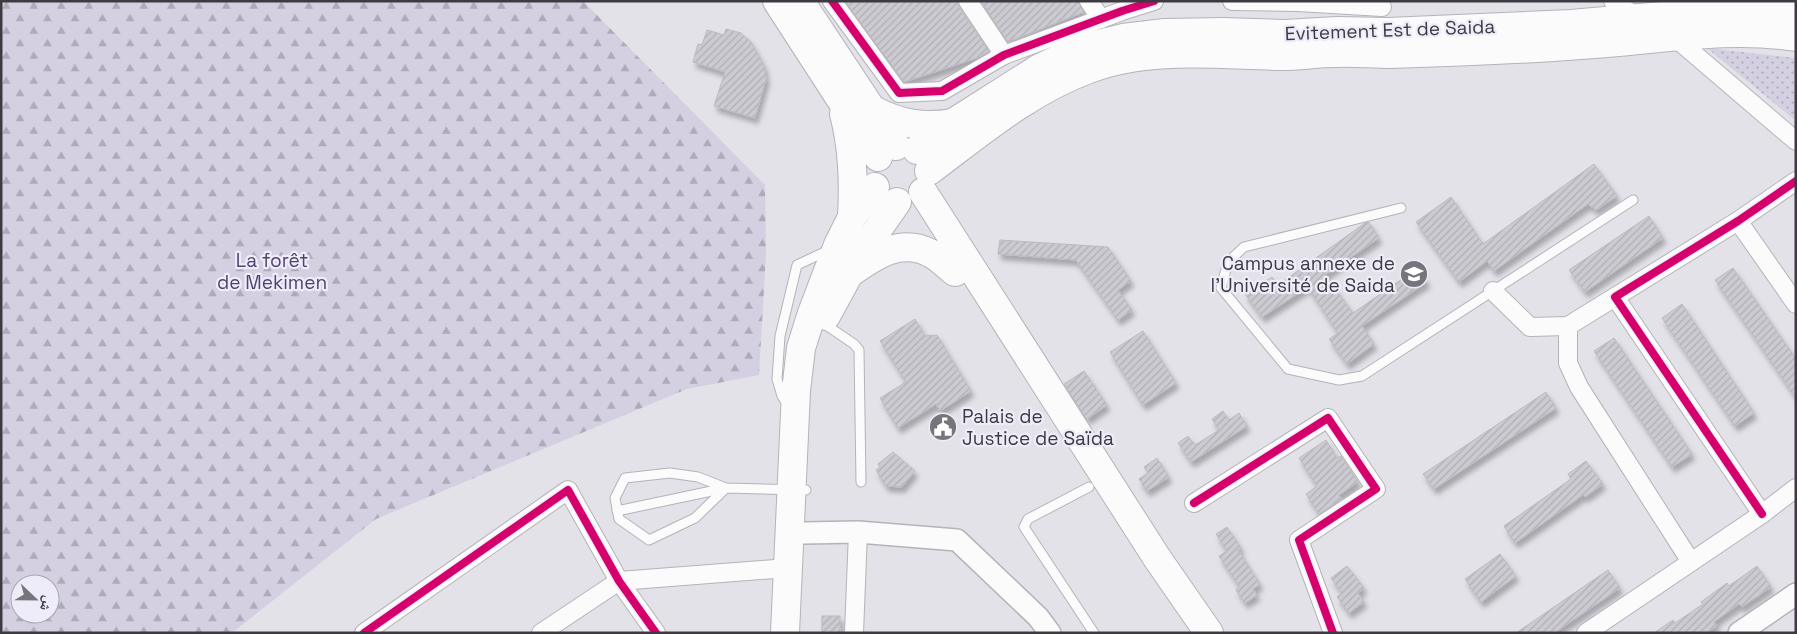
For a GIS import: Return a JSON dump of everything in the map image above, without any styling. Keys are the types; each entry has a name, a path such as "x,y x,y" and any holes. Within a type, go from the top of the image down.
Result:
{"main road":[{"path":"777,1 840,98 903,176 1209,633"},
{"path":"800,1 873,110 903,176 955,272 1089,487 1187,633"},
{"name":"Evitement Est de Saida","path":"903,176 953,123 1038,68 1082,48 1123,38 1165,33 1284,34 1337,31 1388,32 1571,24 1623,6 1776,12 1796,15"},
{"path":"852,217 903,176 1048,88 1090,68 1126,59 1166,55 1284,56 1338,53 1388,54 1572,46 1730,32 1774,33 1796,37"},
{"path":"800,633 804,533 799,490 795,415 796,391 801,348 812,313 838,245 852,217 854,193 852,153 840,98"},
{"path":"873,110 888,118 912,124 936,126 953,123"},
{"path":"785,633 787,568 817,347 823,323 903,176"},
{"path":"850,274 877,254 887,250 909,248 930,253 955,272"}],"street":[{"path":"832,1 899,93 942,91 1004,55 1154,1"},
{"path":"968,1 1004,55"},
{"path":"1089,1 1101,19"},
{"path":"1232,1 1298,2 1382,7"},
{"path":"1623,6 1676,37 1796,141"},
{"path":"1493,291 1530,327 1568,326 1738,221 1796,180"},
{"path":"1738,221 1796,304"},
{"path":"1615,297 1762,514"},
{"path":"1568,326 1568,363 1579,387 1691,562"},
{"path":"1194,503 1328,418 1376,489 1298,540 1333,633"},
{"path":"1586,633 1762,514 1796,488"},
{"path":"364,633 568,490 619,581 656,633"},
{"path":"804,533 858,532 958,540 1038,617 1050,633"},
{"path":"854,633 858,532"},
{"path":"541,633 619,581 787,568"},
{"path":"1739,633 1796,594"}],"lane":[{"path":"1401,208 1244,248 1228,262 1221,288 1288,369 1339,380 1362,376 1633,200"},
{"path":"823,323 854,344 859,350 861,482"},
{"path":"670,473 698,477 726,488 695,518 649,540 619,519 615,498 625,478 670,473"},
{"path":"1089,487 1028,519 1024,526 1094,633"},
{"path":"617,511 726,488 799,490"}],"green space":[{"name":"La forêt de Mekimen","path":"1,1 583,1 765,185 766,254 759,375 687,389 376,519 232,633 1,633"},
{"path":"1707,48 1796,58 1796,121"}],"building":[{"path":"845,1 957,1 959,7 989,51 980,57 904,82"},
{"path":"981,1 1078,1 1084,12 1008,42"},
{"path":"726,29 741,33 751,42 764,66 766,79 755,118 714,106 725,72 693,62 698,44 702,45 707,30 724,35"},
{"path":"1594,164 1617,196 1596,210 1588,204 1494,271 1487,261 1459,282 1416,222 1451,197 1483,244"},
{"path":"1649,216 1663,238 1585,292 1569,270"},
{"path":"1369,222 1379,238 1325,275 1353,313 1418,268 1427,282 1362,326 1374,344 1347,364 1329,339 1338,333 1308,287 1262,317 1245,294 1272,277 1278,285"},
{"path":"1000,240 1108,247 1131,281 1118,290 1132,310 1118,320 1076,260 998,254"},
{"path":"1733,268 1796,359 1796,398 1715,280"},
{"path":"1682,304 1754,413 1735,426 1662,318"},
{"path":"915,319 925,336 937,335 971,391 940,411 936,404 898,428 880,398 906,382 880,341"},
{"path":"1143,331 1176,383 1143,405 1110,352"},
{"path":"1614,338 1692,454 1672,467 1594,351"},
{"path":"1084,371 1107,405 1087,419 1064,384"},
{"path":"1546,392 1556,408 1434,489 1423,474"},
{"path":"1223,411 1229,420 1239,413 1247,426 1191,462 1178,443 1188,436 1195,445 1219,430 1212,419"},
{"path":"1326,440 1337,458 1341,456 1358,482 1339,495 1342,499 1319,514 1306,494 1317,486 1299,458"},
{"path":"893,452 915,471 902,487 886,486 876,470 880,467 878,464"},
{"path":"1157,458 1169,477 1147,491 1139,479 1148,473 1144,467"},
{"path":"1586,461 1603,484 1585,497 1583,495 1515,543 1504,526 1571,479 1568,474"},
{"path":"1227,527 1241,548 1238,550 1260,584 1253,589 1257,595 1245,603 1236,590 1239,586 1219,556 1227,551 1216,534"},
{"path":"1500,554 1516,576 1481,602 1465,579"},
{"path":"1347,566 1364,588 1358,593 1364,602 1349,613 1337,597 1342,593 1331,578"},
{"path":"1757,566 1771,587 1742,607 1739,604 1714,622 1717,626 1706,633 1654,633 1673,620 1675,623 1703,604 1701,602 1727,583 1729,586"},
{"path":"1608,570 1620,588 1554,633 1516,633"},
{"path":"822,616 840,616 840,633 822,633"}],"cycle path":[{"path":"832,1 899,93 942,91 1004,55 1154,1"},
{"path":"1762,514 1615,297 1738,221 1796,181"},
{"path":"1194,503 1328,418 1376,489 1299,540 1333,633"},
{"path":"364,633 568,490 619,581 656,633"}],"place":[{"name":"Campus annexe de l'Université de Saida","path":"1414,274"},
{"name":"Palais de Justice de Saïda","path":"943,427"}]}
